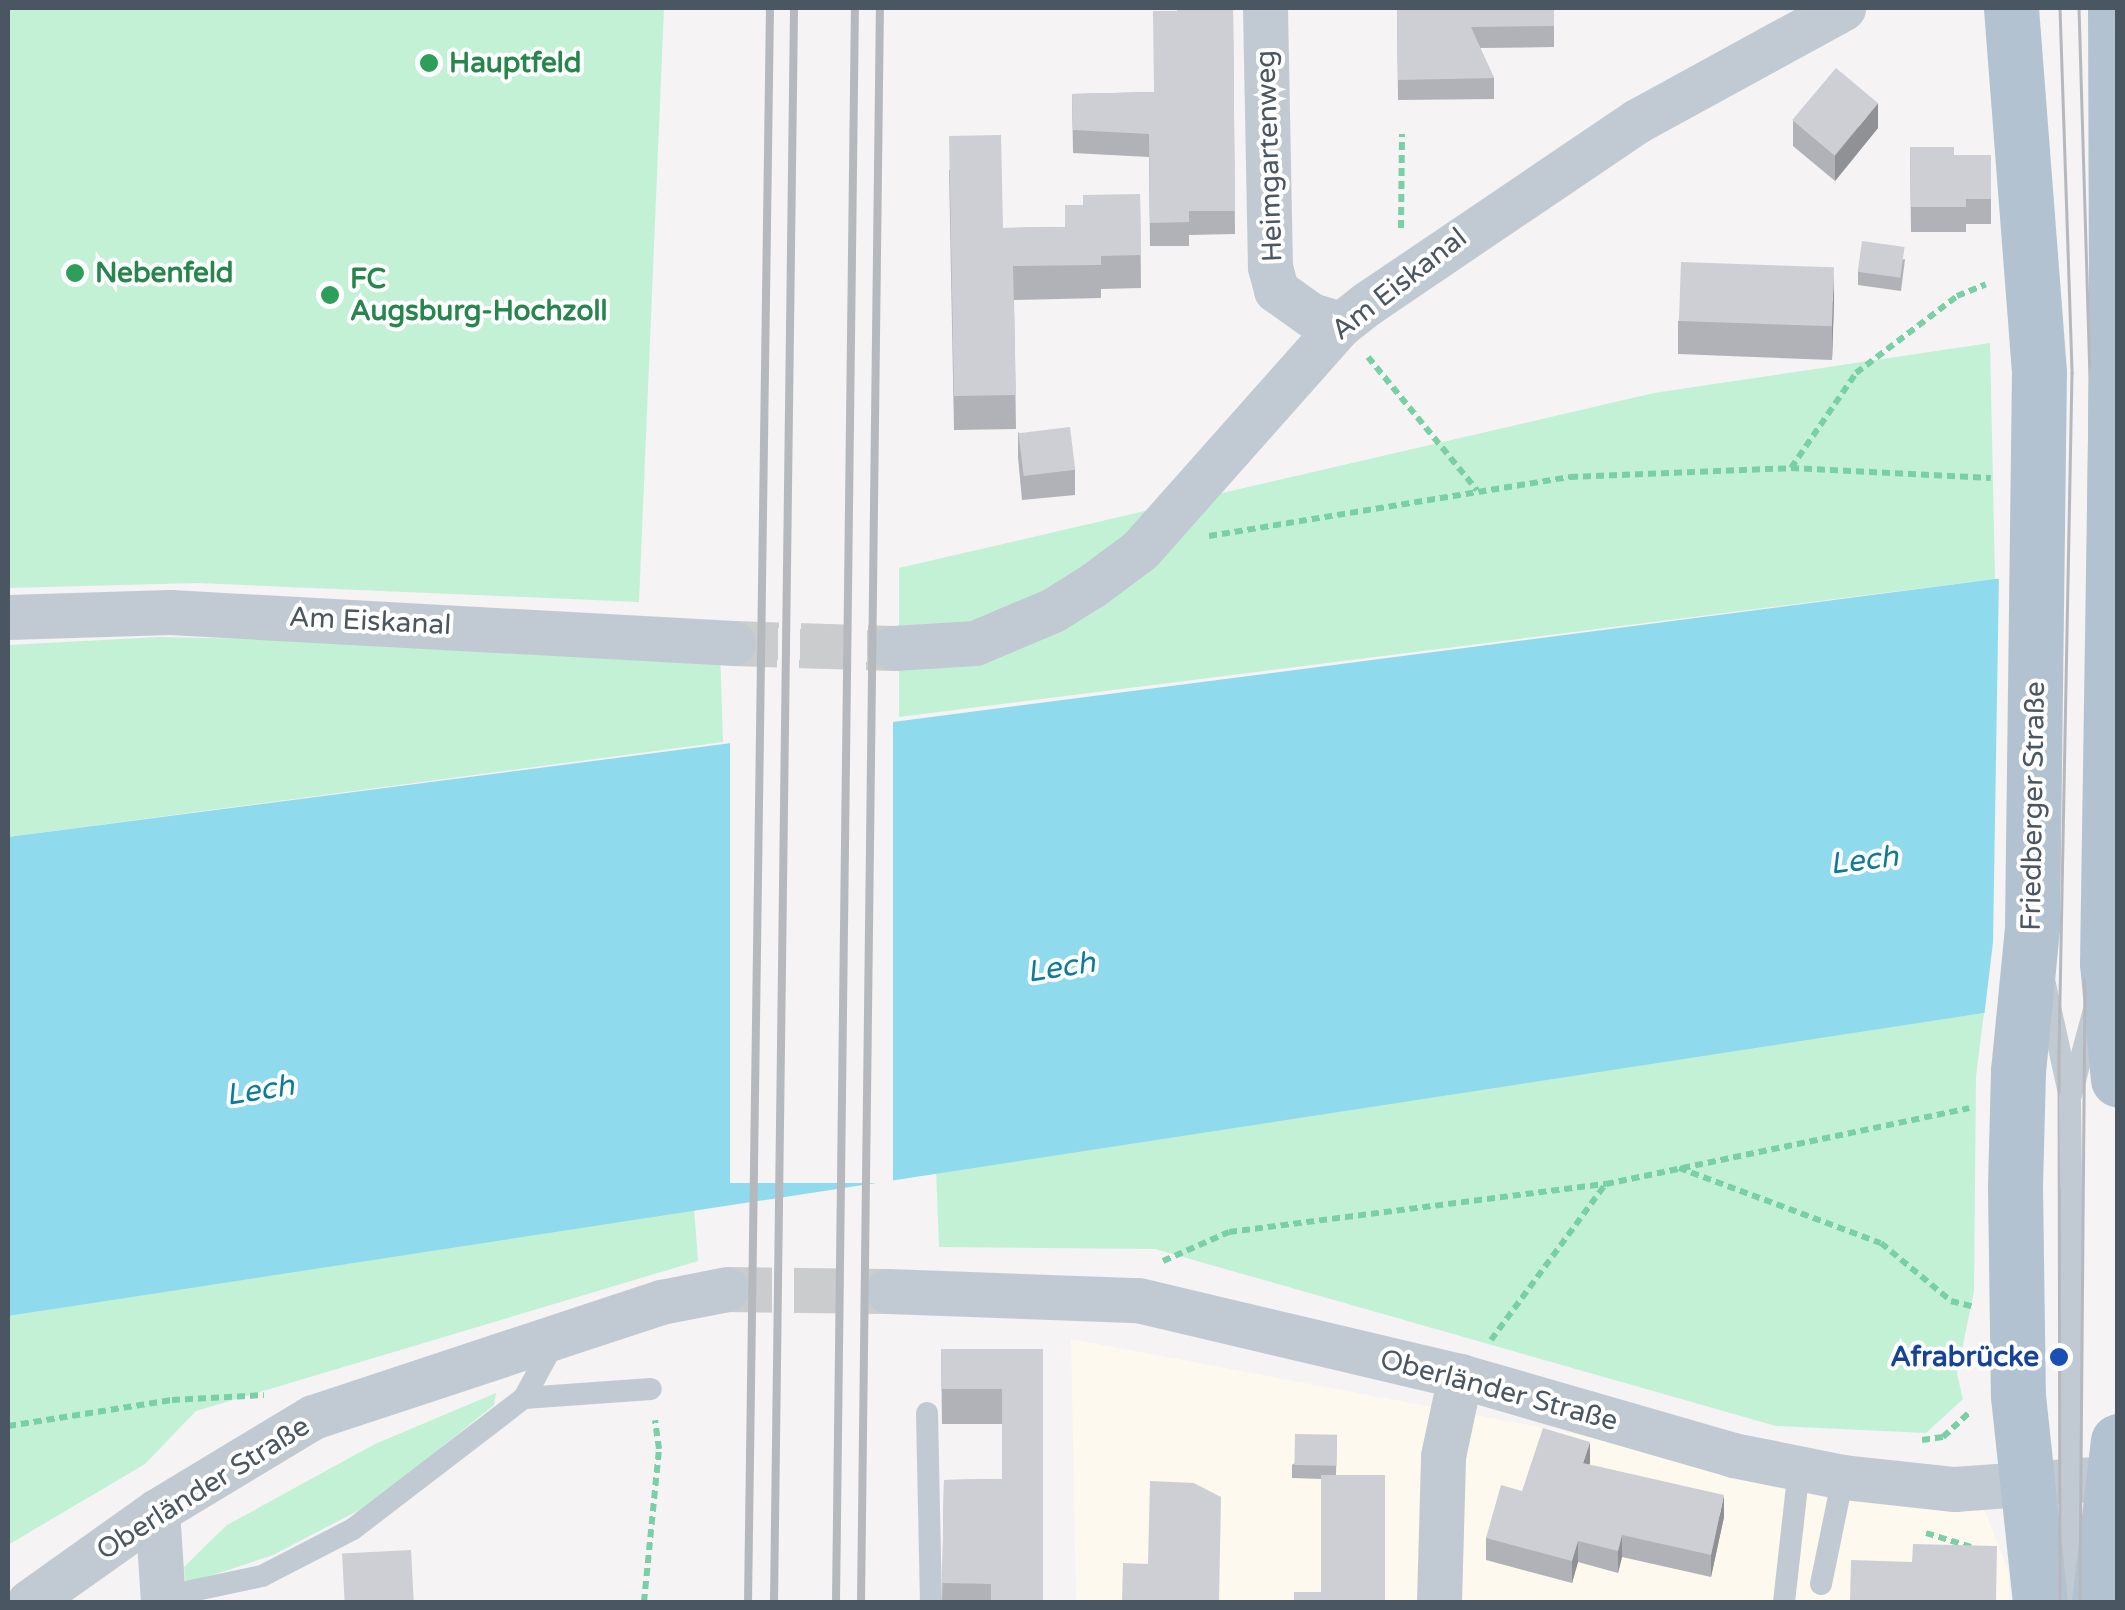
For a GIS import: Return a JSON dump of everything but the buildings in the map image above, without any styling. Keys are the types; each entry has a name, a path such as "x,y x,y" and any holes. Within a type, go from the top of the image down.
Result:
{"main road":[{"name":"Friedberger Straße","path":"2011,8 2039,373 2032,927 2018,1071 2015,1186 2081,1472 2099,1602"},
{"path":"2094,1089 2107,962 2116,374 2115,8"},
{"name":"Friedberger Straße","path":"2040,1602 2081,1472"}],"street":[{"name":"Heimgartenweg","path":"1265,8 1270,267 1276,290 1310,314 1341,324"},
{"name":"Am Eiskanal","path":"894,648 975,643 1053,610 1093,585 1140,550 1341,324 1400,279 1637,121 1825,13"},
{"name":"Am Eiskanal","path":"8,617 170,612 733,644"},
{"name":"Oberländer Straße","path":"29,1602 157,1512 314,1417 557,1336 727,1289"},
{"name":"Oberländer Straße","path":"888,1290 1138,1300 1460,1376 1843,1477 1954,1489 2081,1472"},
{"path":"1438,1602 1443,1456 1460,1376"},
{"path":"157,1512 163,1600"}],"lane":[{"path":"2032,927 2094,1089 2070,1186 2081,1472 2071,1602"},
{"path":"163,1600 262,1576 353,1529 524,1398 557,1336"},
{"path":"524,1398 650,1389"},
{"path":"927,1412 930,1602"},
{"path":"1784,1602 1799,1468"},
{"path":"1821,1584 1843,1477"}],"path":[{"path":"1400,279 1402,134"},
{"path":"1792,468 1856,372 1957,296 1995,281"},
{"path":"1341,324 1478,491"},
{"path":"1270,525 1570,477 1792,468 1964,479"},
{"path":"1156,1264 1229,1232 1606,1184 1975,1107"},
{"path":"1676,1167 1882,1243 1951,1302 1987,1310"},
{"path":"1460,1376 1606,1184"},
{"path":"644,1602 659,1449 650,1389"},
{"path":"8,1426 172,1400 279,1394"}],"shaded area":[{"path":"1071,1339 1985,1511 2009,1573 2009,1602 1076,1602"}],"green space":[{"name":"FC Augsburg-Hochzoll","path":"8,8 664,8 639,602 198,583 8,588"},
{"path":"1990,343 1995,579 899,717 899,568 1654,393"},
{"path":"159,637 720,648 723,742 8,837 8,645"},
{"path":"1984,1013 1976,1076 1974,1291 1957,1374 1963,1399 1926,1433 1776,1426 1155,1249 939,1247 936,1169"},
{"path":"694,1208 698,1261 196,1411 145,1464 8,1545 8,1316"},
{"path":"496,1393 494,1405 371,1504 273,1555 186,1584 184,1567 227,1525 375,1444"}],"water":[{"name":"Lech","path":"2117,575 2117,1019 1984,1013 8,1316 8,837 1995,579"}],"pier":[{"path":"2118,570 2118,1024 1984,1018 1993,942 1999,574"},
{"path":"730,712 893,712 893,1183 730,1183"}],"tunnel":[{"path":"733,643 894,648"},
{"path":"727,1289 888,1291"}],"tram line":[{"path":"2060,8 2072,373 2059,1052 2060,1602"},
{"path":"2079,8 2090,374 2080,1602"}],"railway":[{"path":"748,1602 770,8"},
{"path":"774,1602 794,8"},
{"path":"836,1602 855,8"},
{"path":"861,1602 880,8"}],"place":[{"name":"Hauptfeld","path":"429,63"},
{"name":"Nebenfeld","path":"75,273"},
{"name":"FC Augsburg-Hochzoll","path":"330,295"},
{"name":"Afrabrücke","path":"2059,1357"}]}
